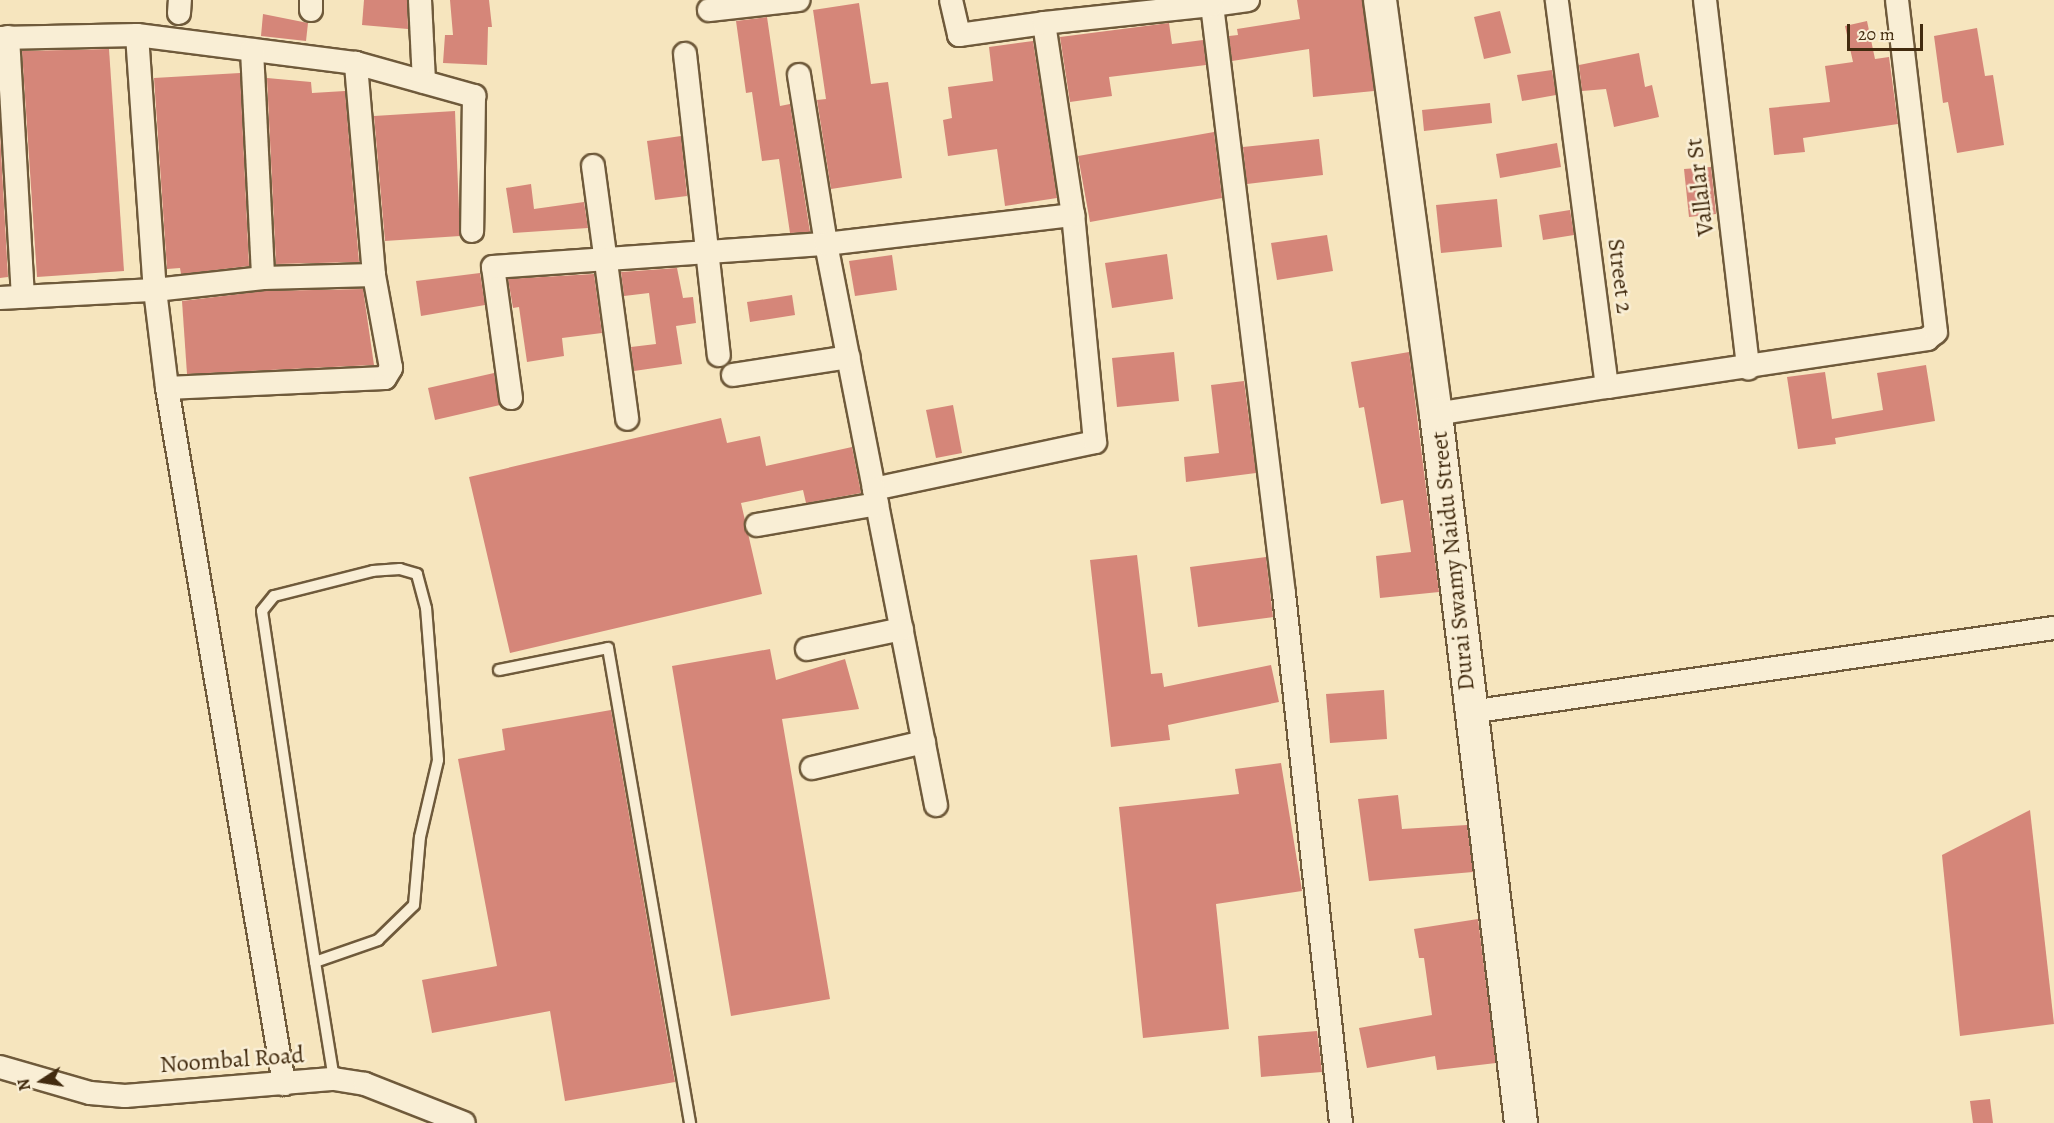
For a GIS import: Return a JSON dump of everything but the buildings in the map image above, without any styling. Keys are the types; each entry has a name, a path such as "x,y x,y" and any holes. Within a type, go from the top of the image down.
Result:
{"street":[{"path":"420,0 423,82"},
{"path":"709,10 798,0"},
{"path":"951,0 959,35 1248,0"},
{"name":"Durai Swamy Naidu Street","path":"1380,0 1436,414 1521,1123"},
{"name":"Street 2","path":"1557,0 1607,387"},
{"name":"Vallalar St","path":"1705,0 1749,368"},
{"path":"1436,414 1927,339 1936,332 1897,0"},
{"path":"1212,5 1282,582 1341,1123"},
{"path":"757,525 1095,442 1073,215 1044,23"},
{"path":"23,297 4,38 137,35 356,63 474,96 472,231"},
{"path":"137,35 155,290 167,388 284,1084"},
{"path":"252,50 263,278"},
{"path":"685,54 719,355"},
{"path":"167,388 385,378 391,368 374,275 356,63"},
{"path":"799,75 826,244 936,805"},
{"path":"593,166 627,419"},
{"path":"511,398 493,267 605,257 826,244 1073,215"},
{"path":"0,298 155,290 263,278 374,275"},
{"path":"733,375 849,357"},
{"path":"1470,712 2054,628"},
{"path":"807,649 902,629"},
{"path":"812,768 924,742"},
{"name":"Noombal Road","path":"0,1067 90,1093 125,1096 334,1079 365,1084 464,1123"}],"lane":[{"path":"315,962 378,940 414,905 420,837 438,760 426,608 417,574 400,569 373,571 274,596 262,611 315,962 334,1079"},
{"path":"500,670 608,648 690,1123"}]}
